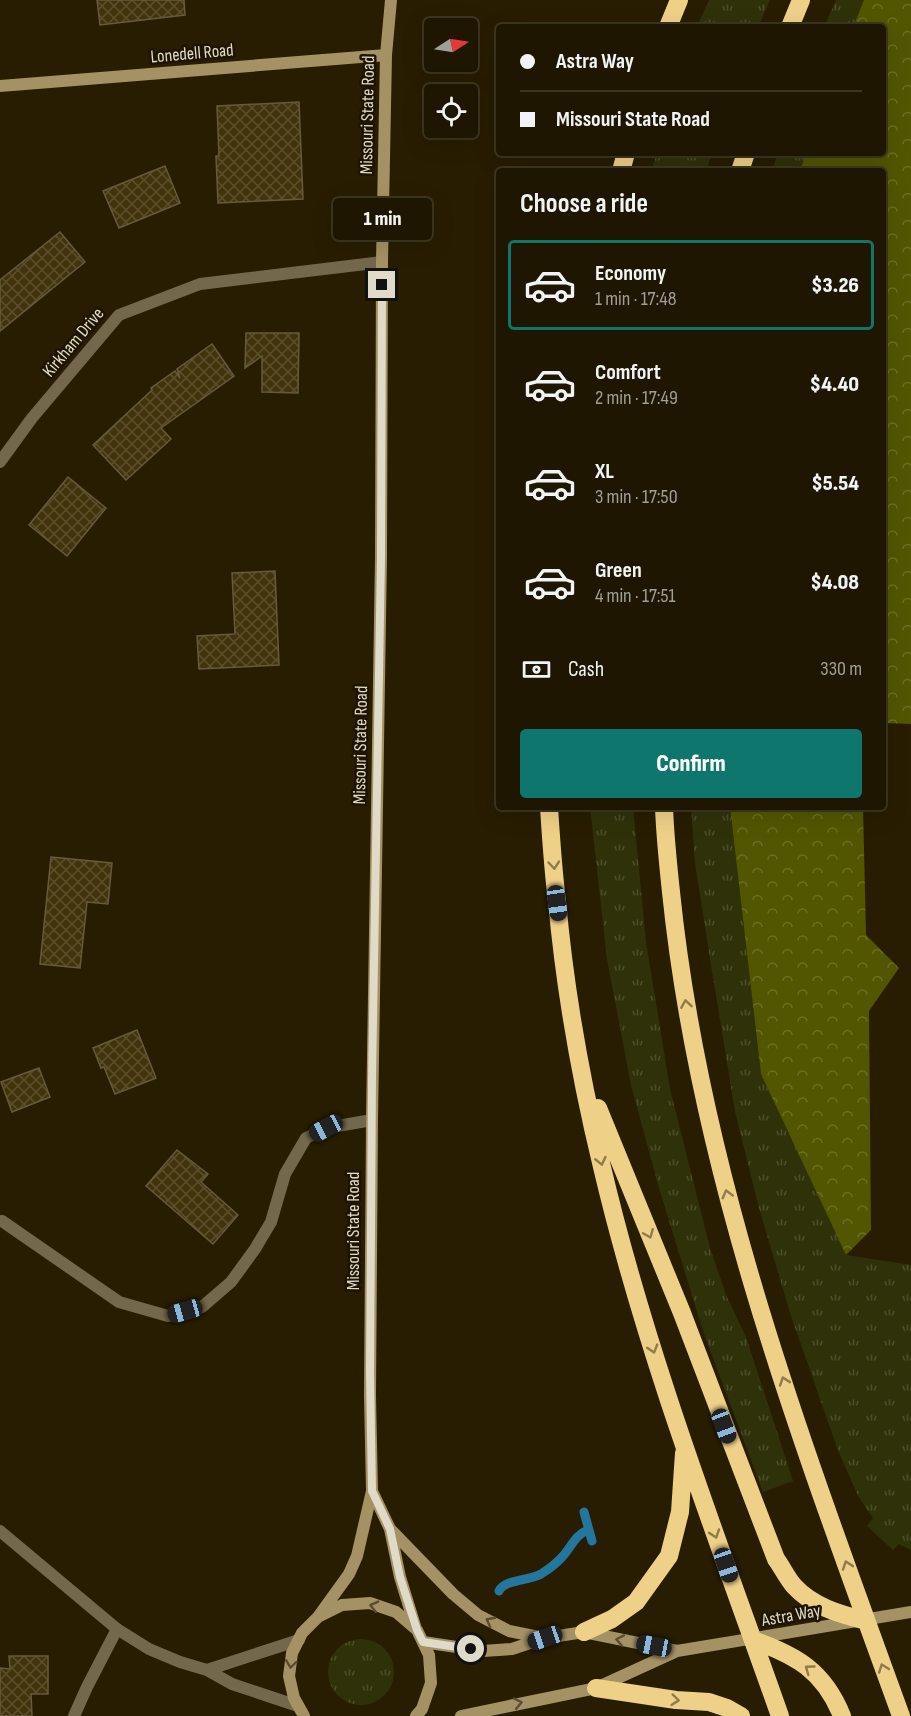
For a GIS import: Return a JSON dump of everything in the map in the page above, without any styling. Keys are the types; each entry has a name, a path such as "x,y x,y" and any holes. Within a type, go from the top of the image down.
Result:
{"highway":[{"path":"669,24 679,0"},
{"path":"791,24 801,0"},
{"path":"549,810 557,903 580,1063 602,1167 626,1259 657,1362 780,1716"},
{"path":"664,810 676,937 692,1040 714,1146 742,1249 774,1352 901,1716"},
{"path":"580,1063 682,1313 776,1558 794,1586 813,1602 836,1613 866,1621"},
{"path":"584,1632 612,1619 636,1602 669,1556 680,1512 685,1446"},
{"path":"753,1640 798,1660 817,1674 834,1696 842,1716"},
{"path":"596,1688 676,1700 709,1702 741,1716"}],"street":[{"name":"Missouri State Road","path":"299,1640 302,1633 318,1617 349,1574 357,1556 372,1491 370,1373 372,1120 381,558 382,262 386,55 392,0"},
{"name":"Lonedell Road","path":"0,86 386,55"},
{"name":"Kirkham Drive","path":"0,462 32,418 119,315 200,284 382,262"},
{"path":"2,1221 119,1302 168,1316 202,1306 231,1282 255,1249 271,1221 285,1174 306,1138 326,1128 372,1120"},
{"name":"Missouri State Road","path":"372,1491 390,1529 400,1577 417,1630 429,1655 431,1683 422,1709 416,1716"},
{"path":"390,1529 453,1594 478,1615 509,1631 545,1638"},
{"path":"0,1532 117,1629 149,1649 207,1670 232,1684 301,1711"},
{"path":"318,1617 342,1605 370,1603 396,1612 417,1630"},
{"name":"Astra Way","path":"460,1716 596,1688 677,1651 911,1612"},
{"path":"74,1716 117,1629"},
{"name":"Astra Way","path":"423,1642 483,1651 513,1649 545,1638 584,1632 677,1651"},
{"path":"207,1670 299,1640"},
{"path":"299,1640 292,1653 289,1676 294,1698 301,1711"}],"green space":[{"path":"709,0 770,0 759,24 698,24"},
{"path":"836,0 864,0 854,24 825,24"},
{"path":"864,0 911,0 911,724 886,723 886,168 801,168 805,156 886,156 886,24 854,24"},
{"path":"656,156 711,156 707,168 652,168"},
{"path":"777,156 805,156 801,168 773,168"},
{"path":"590,810 633,810 646,942 670,1089 710,1248 726,1295 746,1337 793,1481 763,1492 703,1331 659,1188 631,1085 607,959"},
{"path":"691,810 730,810 761,1074 846,1255 911,1265 911,1550 899,1544 893,1550 867,1526 873,1518 858,1496 838,1450 791,1316 759,1208 735,1111 695,863"},
{"path":"730,810 863,810 866,935 899,968 869,1011 871,1230 846,1255 761,1074"},
{"path":"361,1639 373,1642 384,1649 391,1660 394,1672 391,1684 384,1695 373,1702 361,1705 349,1702 338,1695 331,1684 328,1672 331,1660 338,1649 349,1642"}],"building":[{"path":"97,0 184,0 185,15 100,25"},
{"path":"299,102 303,199 218,203 217,106"},
{"path":"165,166 180,203 119,228 103,191"},
{"path":"60,232 85,262 0,331 0,280"},
{"path":"246,333 299,333 298,393 262,392 262,356 245,368"},
{"path":"212,344 234,376 161,428 171,439 126,480 93,445 152,390 151,388 175,371 180,378 177,369"},
{"path":"68,477 106,508 67,556 29,525"},
{"path":"275,571 279,665 199,669 197,636 235,634 232,573"},
{"path":"51,857 112,863 108,904 87,902 80,968 40,964"},
{"path":"137,1030 156,1078 115,1094 93,1048"},
{"path":"39,1068 50,1097 12,1112 1,1082"},
{"path":"177,1150 208,1174 201,1182 238,1215 213,1244 146,1186"},
{"path":"9,1656 48,1656 48,1694 31,1694 32,1716 0,1716 0,1668 10,1669"}],"waterway":[{"path":"584,1512 592,1541"},
{"path":"499,1591 506,1584 536,1576 547,1570 561,1559 577,1538 588,1530"}],"route":[{"path":"382,285 381,558 372,1078 370,1373 372,1491 390,1529 400,1577 423,1642 471,1649"}]}
